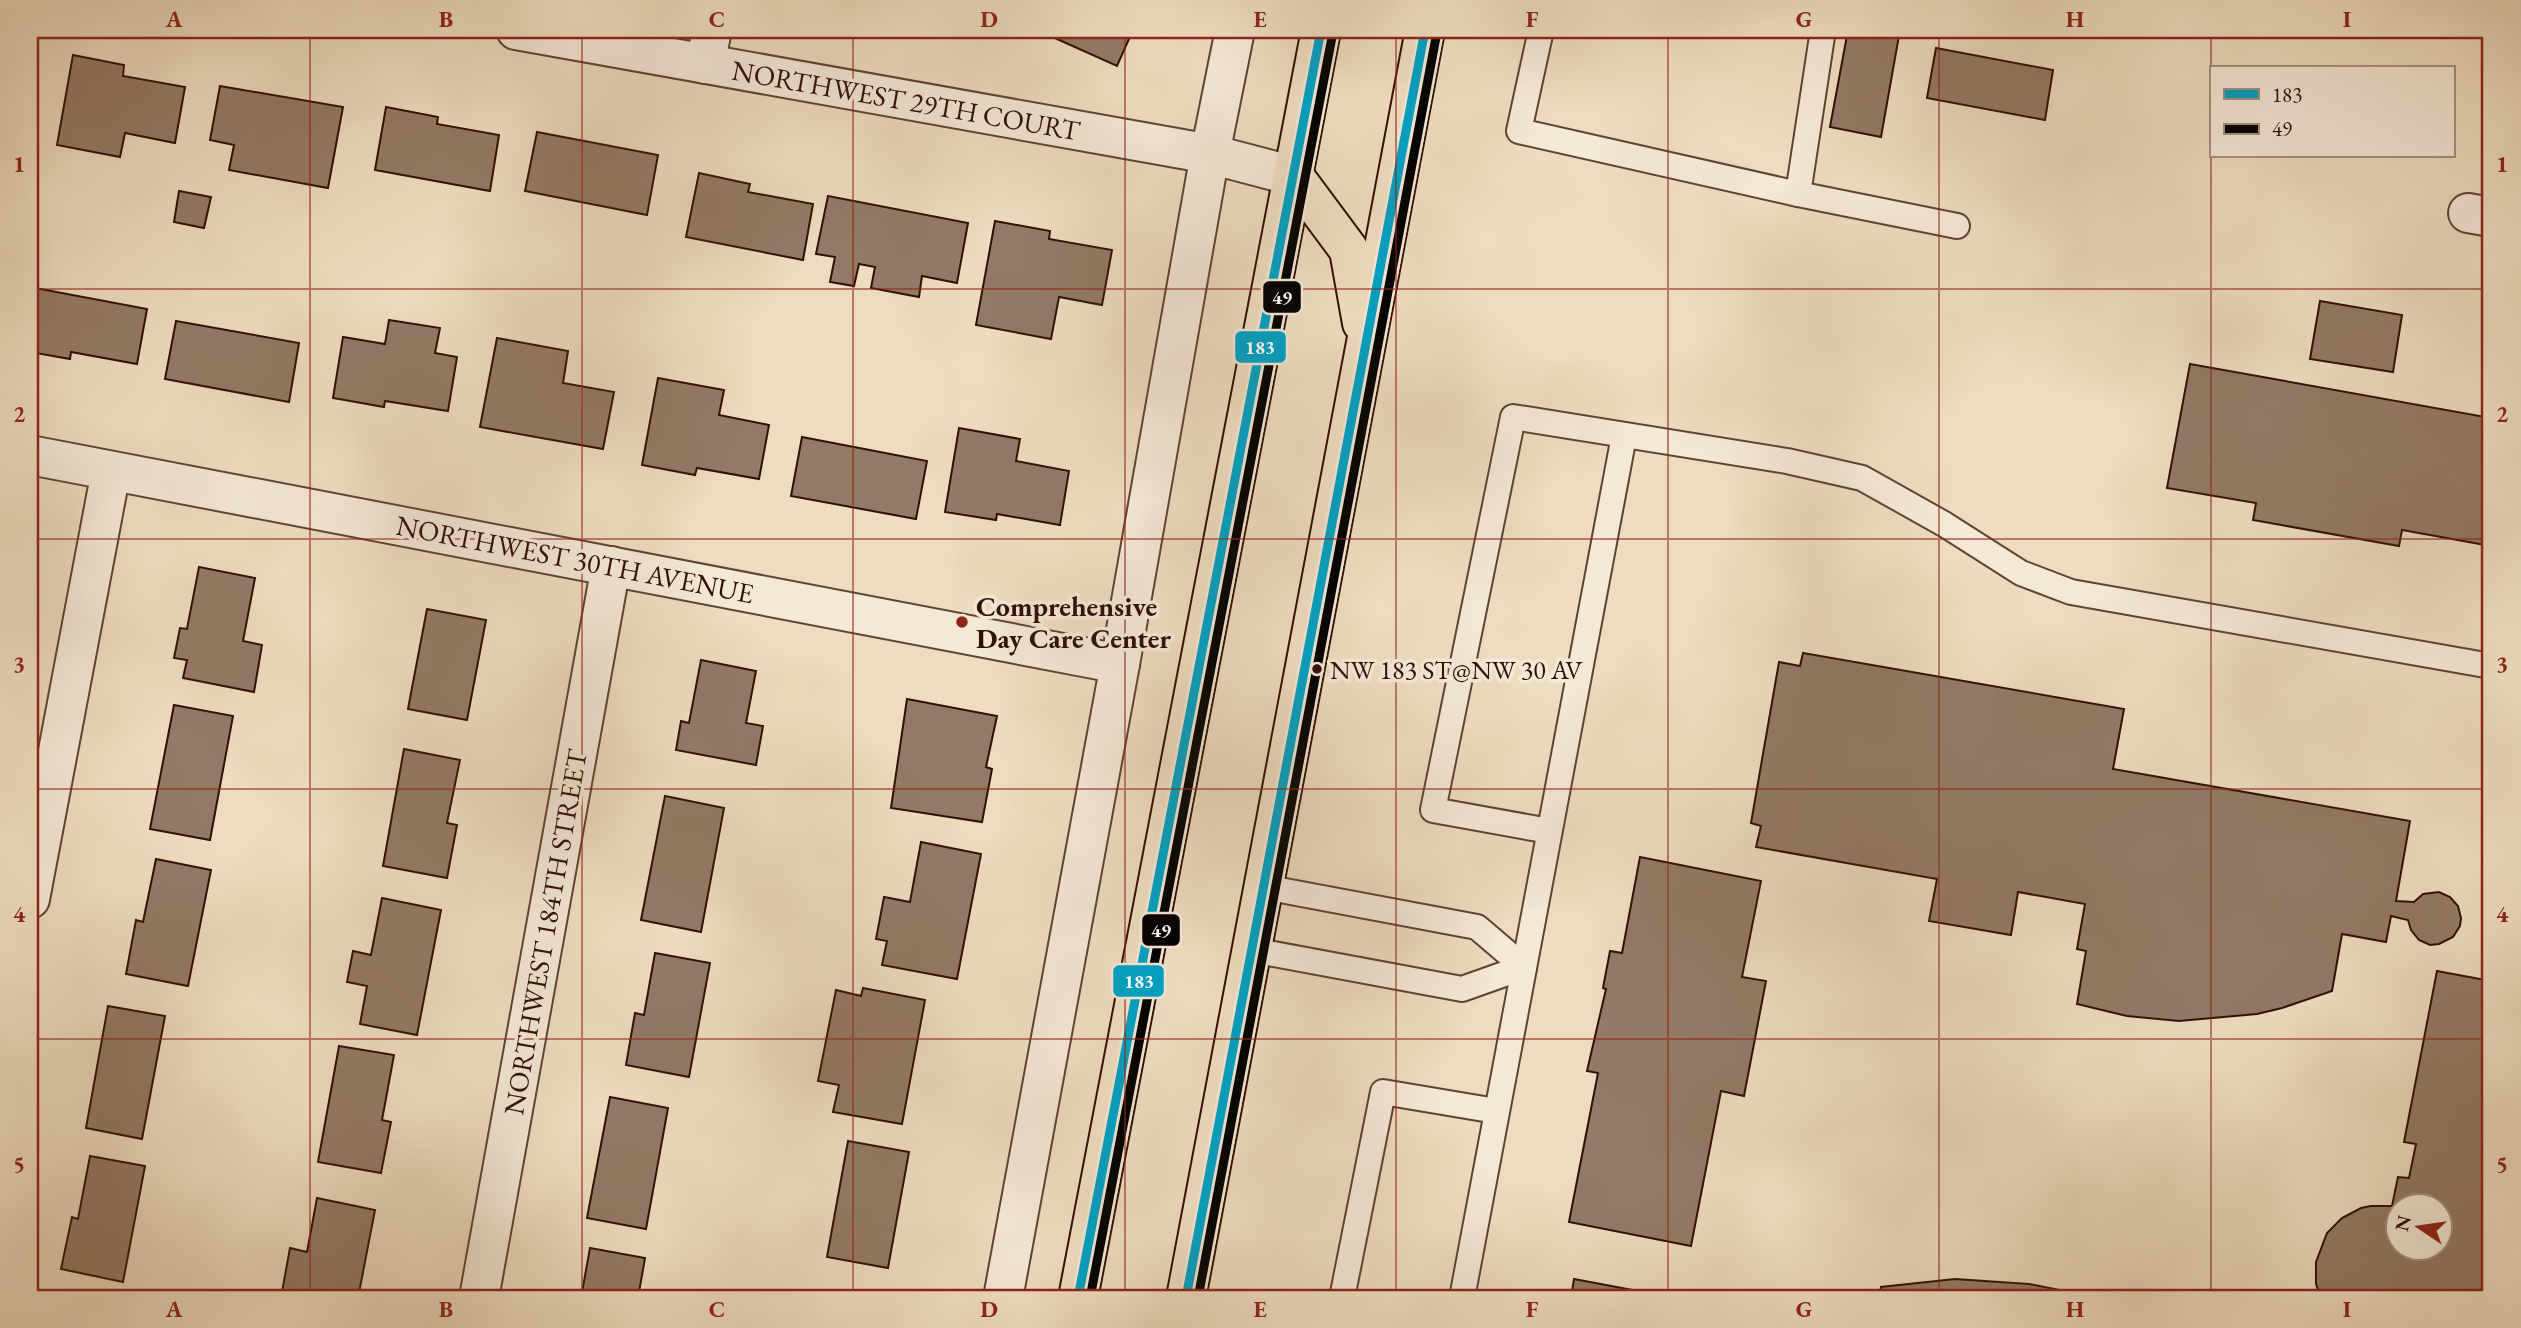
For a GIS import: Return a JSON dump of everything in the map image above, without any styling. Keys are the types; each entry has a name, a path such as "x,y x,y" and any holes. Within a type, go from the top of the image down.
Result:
{"main road":[{"path":"1078,1298 1321,30"},
{"path":"1186,1298 1425,30"},
{"path":"1294,176 1349,250 1367,345"}],"street":[{"name":"NORTHWEST 29TH COURT","path":"516,30 708,47 1210,155 1294,176"},
{"path":"1003,1298 1235,30"},
{"name":"NORTHWEST 30TH AVENUE","path":"30,455 1120,664"},
{"path":"30,899 111,471"},
{"name":"NORTHWEST 184TH STREET","path":"479,1298 611,566"}],"lane":[{"path":"1541,30 1519,131 1798,194 1957,226"},
{"path":"1798,194 1823,30"},
{"path":"1549,831 1433,810 1513,417 1787,461 1862,478 1944,524 2021,573 2071,592 2491,666"},
{"path":"1462,1298 1624,436"},
{"path":"1264,887 1477,927 1524,967"},
{"path":"1252,950 1462,989 1524,967"},
{"path":"1342,1298 1383,1092 1496,1111"}],"building":[{"path":"1037,30 1133,30 1117,66"},
{"path":"1848,30 1900,30 1881,137 1830,127"},
{"path":"30,39 36,40 30,77"},
{"path":"1936,48 2053,70 2045,120 1927,98"},
{"path":"73,55 124,65 123,76 185,87 175,143 125,133 120,157 57,145"},
{"path":"220,86 343,107 328,188 229,170 234,145 210,140"},
{"path":"386,107 438,117 437,124 499,135 490,191 375,170"},
{"path":"537,132 658,155 647,215 525,191"},
{"path":"699,173 750,184 748,192 813,204 803,260 686,237"},
{"path":"179,191 211,197 204,228 174,222"},
{"path":"828,196 968,223 957,283 922,276 919,297 871,288 875,267 859,264 854,286 830,282 835,257 816,254"},
{"path":"995,221 1050,231 1049,239 1112,250 1102,305 1059,297 1051,339 976,325"},
{"path":"30,287 147,309 137,364 71,352 70,359 30,352"},
{"path":"2320,301 2402,315 2393,372 2310,359"},
{"path":"389,320 440,328 435,353 457,357 448,411 385,401 384,407 333,398 343,337 385,344"},
{"path":"176,321 299,343 289,402 165,379"},
{"path":"497,338 568,351 563,383 614,392 603,449 480,427"},
{"path":"2190,364 2491,418 2491,546 2402,530 2399,546 2253,520 2256,503 2167,488"},
{"path":"658,378 724,390 719,415 769,425 759,479 697,468 695,475 642,465"},
{"path":"959,428 1020,439 1016,461 1069,471 1060,525 997,514 996,520 945,512"},
{"path":"802,437 927,461 916,519 791,496"},
{"path":"199,567 255,578 243,641 262,645 254,692 183,678 187,660 174,658 180,628 187,629"},
{"path":"427,609 486,620 467,720 408,709"},
{"path":"1803,653 2124,709 2113,769 2410,821 2396,901 2414,902 2423,894 2439,892 2450,897 2458,906 2460,926 2453,937 2430,945 2419,940 2411,930 2408,920 2391,916 2386,942 2342,934 2332,991 2257,1014 2179,1021 2127,1016 2077,1004 2086,951 2077,949 2085,904 2018,892 2011,935 1929,921 1937,879 1756,847 1761,826 1751,823 1779,662 1800,666"},
{"path":"701,660 756,671 746,723 763,726 756,765 676,750 681,721 689,723"},
{"path":"907,699 997,716 986,767 992,769 982,822 891,808"},
{"path":"174,705 233,716 210,840 150,829"},
{"path":"404,749 460,760 447,823 457,825 447,878 383,866"},
{"path":"665,796 724,808 701,932 641,920"},
{"path":"921,842 981,854 957,979 882,965 887,941 876,939 884,897 910,902"},
{"path":"1640,857 1761,881 1742,977 1766,981 1744,1096 1721,1091 1691,1246 1569,1222 1598,1073 1587,1071 1606,989 1603,988 1610,951 1622,953"},
{"path":"156,859 211,870 188,986 126,974 136,920 143,922"},
{"path":"382,898 441,910 417,1035 360,1024 367,986 347,982 353,951 371,955"},
{"path":"655,953 710,963 689,1077 626,1065 635,1013 644,1015"},
{"path":"2437,971 2491,981 2491,1298 2321,1298 2316,1284 2316,1262 2327,1233 2342,1218 2361,1208 2384,1206 2384,1262 2454,1262 2454,1192 2395,1192 2398,1177 2409,1178 2416,1144 2404,1142"},
{"path":"863,988 925,1000 902,1124 833,1112 839,1085 818,1081 836,990 861,996"},
{"path":"108,1006 165,1016 142,1139 86,1128"},
{"path":"339,1046 394,1055 382,1120 391,1122 381,1173 318,1162"},
{"path":"610,1097 668,1108 646,1229 587,1218"},
{"path":"848,1141 909,1152 888,1268 827,1257"},
{"path":"90,1156 145,1166 123,1282 61,1269 72,1217 78,1219"},
{"path":"317,1198 375,1210 358,1298 301,1298 301,1295 282,1292 290,1248 307,1252"},
{"path":"590,1248 645,1258 638,1298 581,1298"},
{"path":"1574,1279 1675,1298 1571,1298"},
{"path":"1955,1279 2029,1284 2065,1291 2064,1298 1879,1298 1881,1287"},
{"path":"828,1291 857,1297 863,1298 826,1298"}],"transit line":[{"name":"183","path":"1078,1298 1321,30"},
{"name":"183","path":"1186,1298 1425,30"},
{"name":"49","path":"1090,1298 1333,32"},
{"name":"49","path":"1198,1298 1437,32"}],"place":[{"name":"Comprehensive Day Care Center","path":"962,622"},
{"name":"NW 183 ST@NW 30 AV","path":"1317,669"}]}
